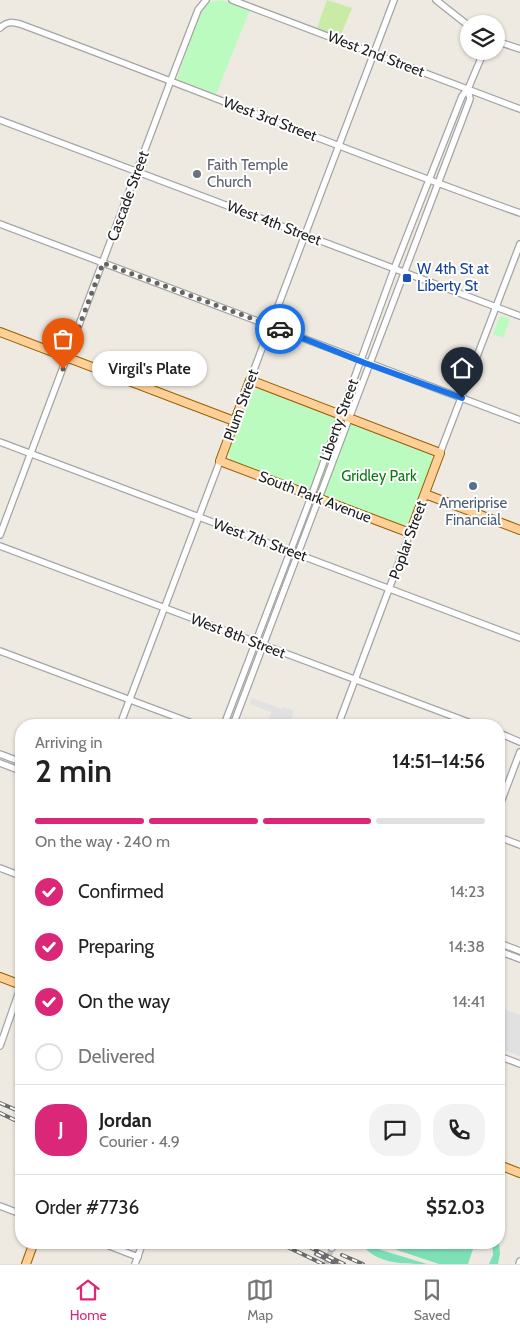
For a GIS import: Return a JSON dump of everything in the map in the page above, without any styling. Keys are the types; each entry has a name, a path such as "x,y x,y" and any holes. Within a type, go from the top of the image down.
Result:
{"main road":[{"path":"0,332 234,421"},
{"path":"250,380 440,453"},
{"name":"Plum Street","path":"220,461 250,380"},
{"name":"Poplar Street","path":"410,533 440,453"},
{"name":"South Park Avenue","path":"220,461 410,533"},
{"path":"425,494 520,530"},
{"path":"0,977 15,983"},
{"path":"505,1167 520,1173"},
{"path":"26,1264 31,1249"}],"street":[{"name":"Cascade Street","path":"0,535 171,80 198,10 206,0"},
{"name":"West 2nd Street","path":"232,0 520,109"},
{"name":"Plum Street","path":"250,380 394,0"},
{"path":"436,0 460,19"},
{"name":"West 3rd Street","path":"0,28 7,23 20,24 171,80 338,146 520,212"},
{"path":"505,44 520,49"},
{"name":"Liberty Street","path":"235,719 298,554 341,415 394,269 462,96 468,90 480,60"},
{"name":"Liberty Street","path":"226,719 291,552 350,418 470,99 468,90"},
{"name":"West 4th Street","path":"0,120 520,316"},
{"path":"0,224 520,420"},
{"name":"Poplar Street","path":"440,453 520,244"},
{"name":"West 7th Street","path":"0,442 520,638"},
{"name":"Plum Street","path":"122,719 220,461"},
{"name":"Poplar Street","path":"340,719 410,533"},
{"name":"West 8th Street","path":"0,546 460,719"},
{"path":"0,651 182,719"},
{"path":"505,736 520,742"},
{"path":"505,791 520,752"},
{"path":"0,754 15,759"},
{"path":"9,766 12,758"},
{"path":"0,763 15,768"},
{"path":"505,840 520,846"},
{"path":"0,868 15,874"},
{"path":"505,945 520,951"},
{"path":"505,953 520,959"},
{"path":"0,1046 15,1003"},
{"path":"505,1058 520,1064"},
{"path":"0,1206 15,1212"},
{"path":"117,1249 138,1257"},
{"path":"135,1264 141,1249"}],"green space":[{"path":"221,0 250,10 216,94 177,79 201,10 209,2"},
{"path":"327,0 352,8 340,37 317,28"},
{"path":"500,316 510,319 503,338 493,334"},
{"name":"Gridley Park","path":"258,389 431,455 433,461 409,523 402,526 231,461 228,453 251,393"},
{"path":"379,1249 427,1264 390,1261 382,1259 367,1250"},
{"path":"394,1249 473,1249 468,1264 439,1264"},
{"path":"492,1249 500,1249 498,1264 489,1264 493,1255"}],"shaded area":[{"path":"252,698 282,709 283,707 294,711 291,719 269,719 271,712 250,704"},
{"path":"505,1009 520,1015 520,1056 505,1050"}],"tunnel":[{"path":"326,1264 332,1249"}],"railway":[{"path":"0,1103 15,1109"},
{"path":"0,1113 15,1120"},
{"path":"292,1249 323,1264"},
{"path":"313,1249 344,1264"},
{"path":"316,1254 336,1264"},
{"path":"342,1255 363,1264"}],"way so far":[{"path":"63,369 103,263 280,329"}],"place":[{"name":"Faith Temple Church","path":"197,174"},
{"name":"W 4th St at Liberty St","path":"407,278"},
{"name":"Virgil's Plate","path":"63,369"},
{"name":"Ameriprise Financial","path":"473,486"}],"route":[{"path":"280,329 365,363 462,398"}]}
